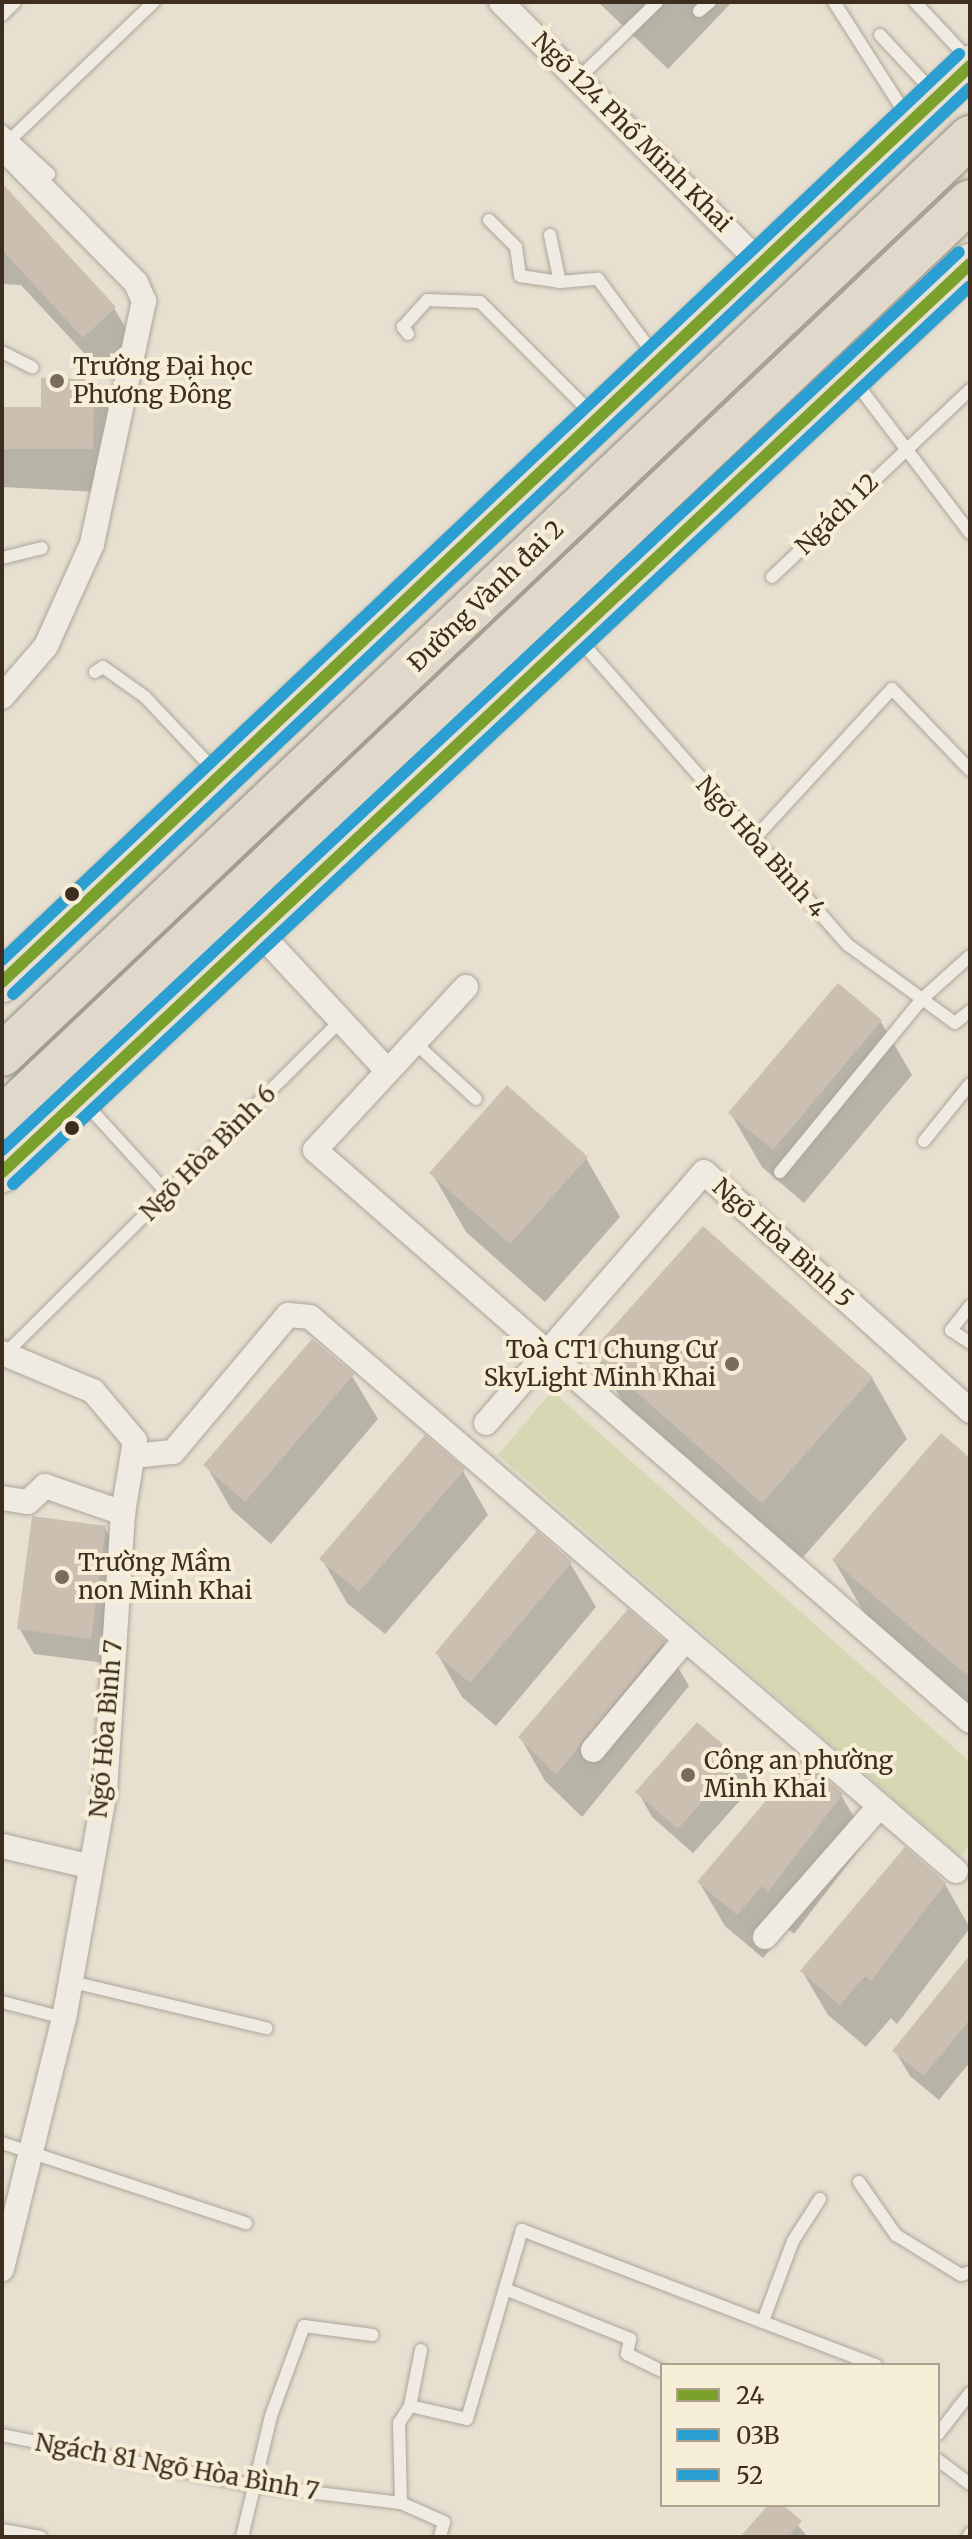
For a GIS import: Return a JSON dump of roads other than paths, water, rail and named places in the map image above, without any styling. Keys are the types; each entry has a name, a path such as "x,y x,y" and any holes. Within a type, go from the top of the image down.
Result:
{"highway":[{"name":"Đường Vành đai 2","path":"2,1055 970,137"},
{"name":"Đường Vành đai 2","path":"2,1118 970,201"}],"main road":[{"path":"2,982 439,571 970,64"},
{"path":"2,1172 970,264"},
{"path":"439,571 436,607 454,651 498,677 538,669"},
{"path":"267,733 314,729 360,754 373,789 363,833"}],"street":[{"name":"Ngõ 124 Phố Minh Khai","path":"501,2 580,77 761,264"},
{"path":"2,697 46,646 92,544 144,301 136,283 5,139"},
{"path":"258,931 386,1069"},
{"path":"466,987 412,1040 315,1150 546,1355 970,1721"},
{"name":"Ngõ Hòa Bình 5","path":"486,1423 704,1172 970,1411"},
{"path":"134,1456 173,1452 275,1328 298,1313 956,1871"},
{"name":"Ngõ Hòa Bình 7","path":"2,2267 64,2018 88,1866 105,1791 123,1513 134,1456 128,1425 93,1391 3,1353"},
{"path":"2,1498 28,1502 45,1486 123,1513"},
{"path":"593,1750 685,1640"},
{"path":"765,1937 878,1808"},
{"path":"2,1846 88,1866"}],"lane":[{"path":"2,15 15,2"},
{"path":"49,174 5,139 154,2"},
{"path":"580,77 657,2"},
{"path":"834,2 924,110"},
{"path":"915,2 970,64"},
{"path":"880,35 924,110"},
{"path":"489,220 516,247 520,276 560,282 598,279 660,361"},
{"path":"550,235 560,282"},
{"path":"408,334 403,327 427,300 480,302 598,420"},
{"path":"2,352 32,367"},
{"path":"851,376 902,451 970,533"},
{"name":"Ngách 12","path":"772,577 970,390"},
{"path":"2,558 42,548"},
{"name":"Ngõ Hòa Bình 4","path":"574,634 848,945 955,1023 970,1011"},
{"path":"95,672 103,667 145,697 219,777"},
{"path":"753,840 892,689 968,763"},
{"path":"780,1172 922,999 970,956"},
{"name":"Ngõ Hòa Bình 6","path":"3,1353 168,1194 341,1020"},
{"path":"412,1040 476,1099"},
{"path":"924,1141 970,1084"},
{"path":"81,1099 168,1194"},
{"path":"970,1306 951,1330 970,1343"},
{"path":"68,1981 266,2028"},
{"path":"2,2002 64,2018"},
{"path":"2,2143 246,2223"},
{"path":"859,2182 896,2235 961,2275 970,2272"},
{"path":"763,2321 793,2241 820,2199"},
{"path":"410,2406 467,2419 522,2230 871,2363"},
{"path":"505,2289 630,2339 627,2354 660,2370"},
{"path":"242,2537 250,2485 304,2326 372,2335"},
{"path":"401,2503 399,2423 410,2406 421,2350"},
{"path":"940,2431 970,2393"},
{"name":"Ngách 81 Ngõ Hòa Bình 7","path":"2,2435 250,2485 401,2503 444,2522 440,2537"},
{"path":"940,2462 970,2484"},
{"path":"2,2530 40,2537"}],"place":[{"name":"Trường Đại học Phương Đông","path":"57,381"},
{"name":"Toà CT1 Chung Cư SkyLight Minh Khai","path":"732,1364"},
{"name":"Trường Mầm non Minh Khai","path":"62,1577"},
{"name":"Công an phường Minh Khai","path":"688,1775"}]}
